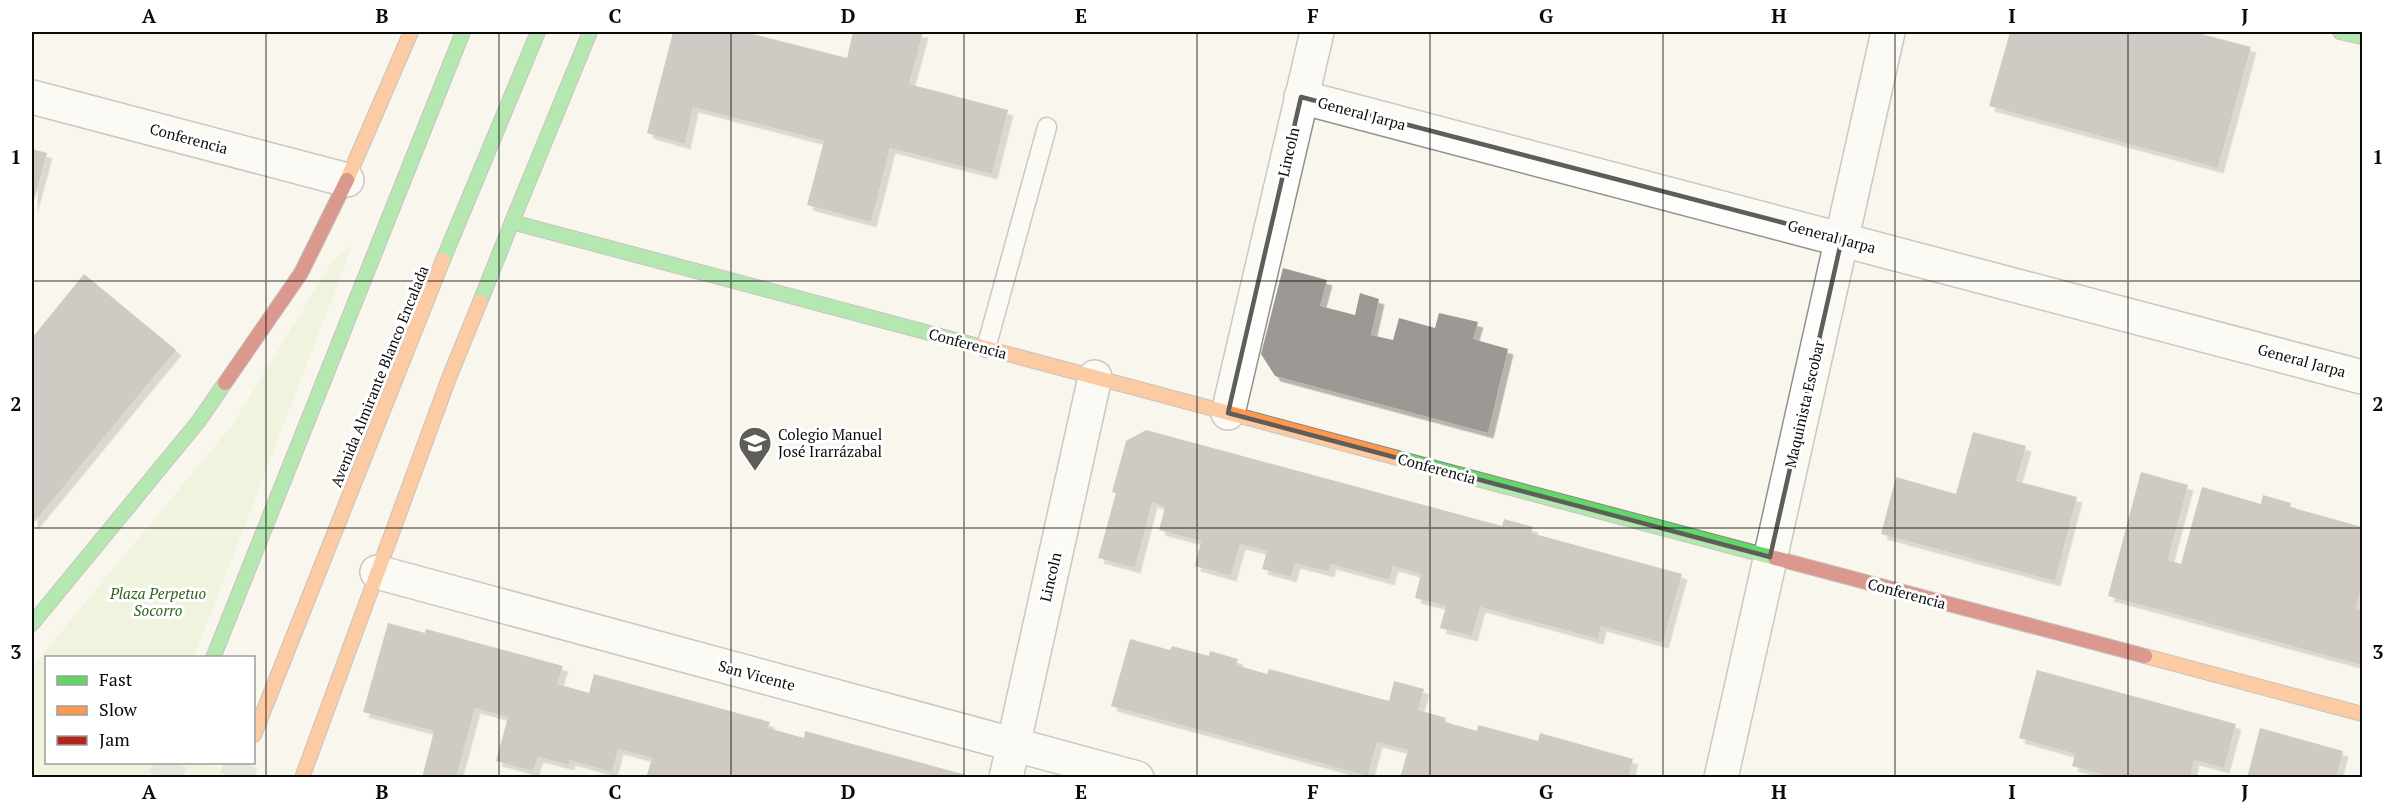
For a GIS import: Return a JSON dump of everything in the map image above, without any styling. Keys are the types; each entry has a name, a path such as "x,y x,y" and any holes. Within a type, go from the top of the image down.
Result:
{"street":[{"path":"32,624 198,422 301,273 347,180 411,32"},
{"path":"213,656 463,32"},
{"name":"Avenida Almirante Blanco Encalada","path":"255,732 411,338 538,32"},
{"path":"302,777 449,378 590,32"},
{"name":"Lincoln","path":"1228,413 1317,32"},
{"name":"Maquinista Escobar","path":"1721,777 1888,32"},
{"path":"2340,32 2362,38"},
{"name":"Conferencia","path":"32,97 347,180"},
{"name":"General Jarpa","path":"1301,97 2362,376"},
{"name":"Conferencia","path":"512,222 2362,714"},
{"name":"Lincoln","path":"1006,777 1095,377"},
{"name":"San Vicente","path":"377,572 1137,777"}],"lane":[{"path":"986,348 1047,127"}],"highlighted area":[{"path":"1301,97 1842,238 1770,557 1228,413"}],"green space":[{"name":"Plaza Perpetuo Socorro","path":"353,244 194,656 45,656 45,764 206,764 244,777 32,777 32,667 233,424 333,260"}],"building":[{"path":"673,32 745,32 847,58 853,32 923,32 909,84 1008,110 992,174 890,148 871,222 807,205 824,141 693,107 685,144 647,133"},
{"path":"2010,32 2194,32 2251,47 2218,168 1989,106"},
{"path":"32,149 47,153 32,208"},
{"path":"1283,268 1327,280 1320,306 1355,315 1360,293 1379,299 1371,335 1393,340 1399,318 1435,328 1439,313 1478,322 1473,339 1508,349 1488,433 1275,376 1261,354"},
{"path":"84,274 176,350 32,525 32,338"},
{"path":"1146,430 1502,526 1504,519 1533,527 1531,533 1682,574 1663,643 1601,626 1598,639 1480,607 1472,636 1440,628 1446,606 1415,598 1421,574 1393,566 1389,580 1331,564 1329,572 1295,563 1291,577 1262,569 1267,551 1240,544 1231,576 1195,566 1201,541 1159,530 1165,507 1152,502 1135,568 1098,558 1116,493 1112,492 1126,441"},
{"path":"1973,432 2026,446 2016,481 2077,497 2055,581 1881,534 1896,477 1956,494"},
{"path":"2141,472 2188,485 2168,560 2181,564 2202,487 2261,504 2263,495 2291,503 2290,507 2362,527 2362,583 2356,609 2362,611 2362,665 2108,596"},
{"path":"388,623 425,633 426,629 563,666 557,684 589,693 594,674 770,722 768,728 804,738 805,731 966,775 966,778 646,778 652,758 618,749 612,772 570,760 569,765 538,757 533,771 496,761 508,717 475,708 456,778 422,778 434,731 363,712"},
{"path":"1130,639 1170,650 1172,646 1209,656 1210,651 1238,659 1236,665 1267,674 1269,669 1389,701 1394,681 1424,689 1418,710 1446,718 1445,722 1477,731 1478,725 1538,741 1540,733 1633,759 1628,778 1400,778 1408,750 1377,742 1368,776 1111,706"},
{"path":"2037,670 2236,724 2224,768 2194,760 2190,778 2115,778 2072,766 2075,754 2019,738"},
{"path":"2260,728 2343,751 2336,778 2247,778"}],"tunnel":[{"path":"165,778 170,764"},
{"path":"236,778 241,764"}],"traffic: fast":[{"path":"214,656 463,32"},
{"path":"443,260 538,32"},
{"path":"512,222 590,32"},
{"path":"2340,32 2362,37"},
{"path":"480,302 512,222 978,346"},
{"path":"32,624 198,422 225,383"},
{"path":"1394,457 1775,558"}],"traffic: slow":[{"path":"347,180 411,32"},
{"path":"255,732 443,260"},
{"path":"302,778 449,378 480,302"},
{"path":"978,346 1394,457"},
{"path":"2145,656 2362,714"}],"traffic: jam":[{"path":"225,383 301,273 347,180"},
{"path":"1775,558 2145,656"}],"place":[{"name":"Colegio Manuel José Irarrázabal","path":"755,472"}]}
